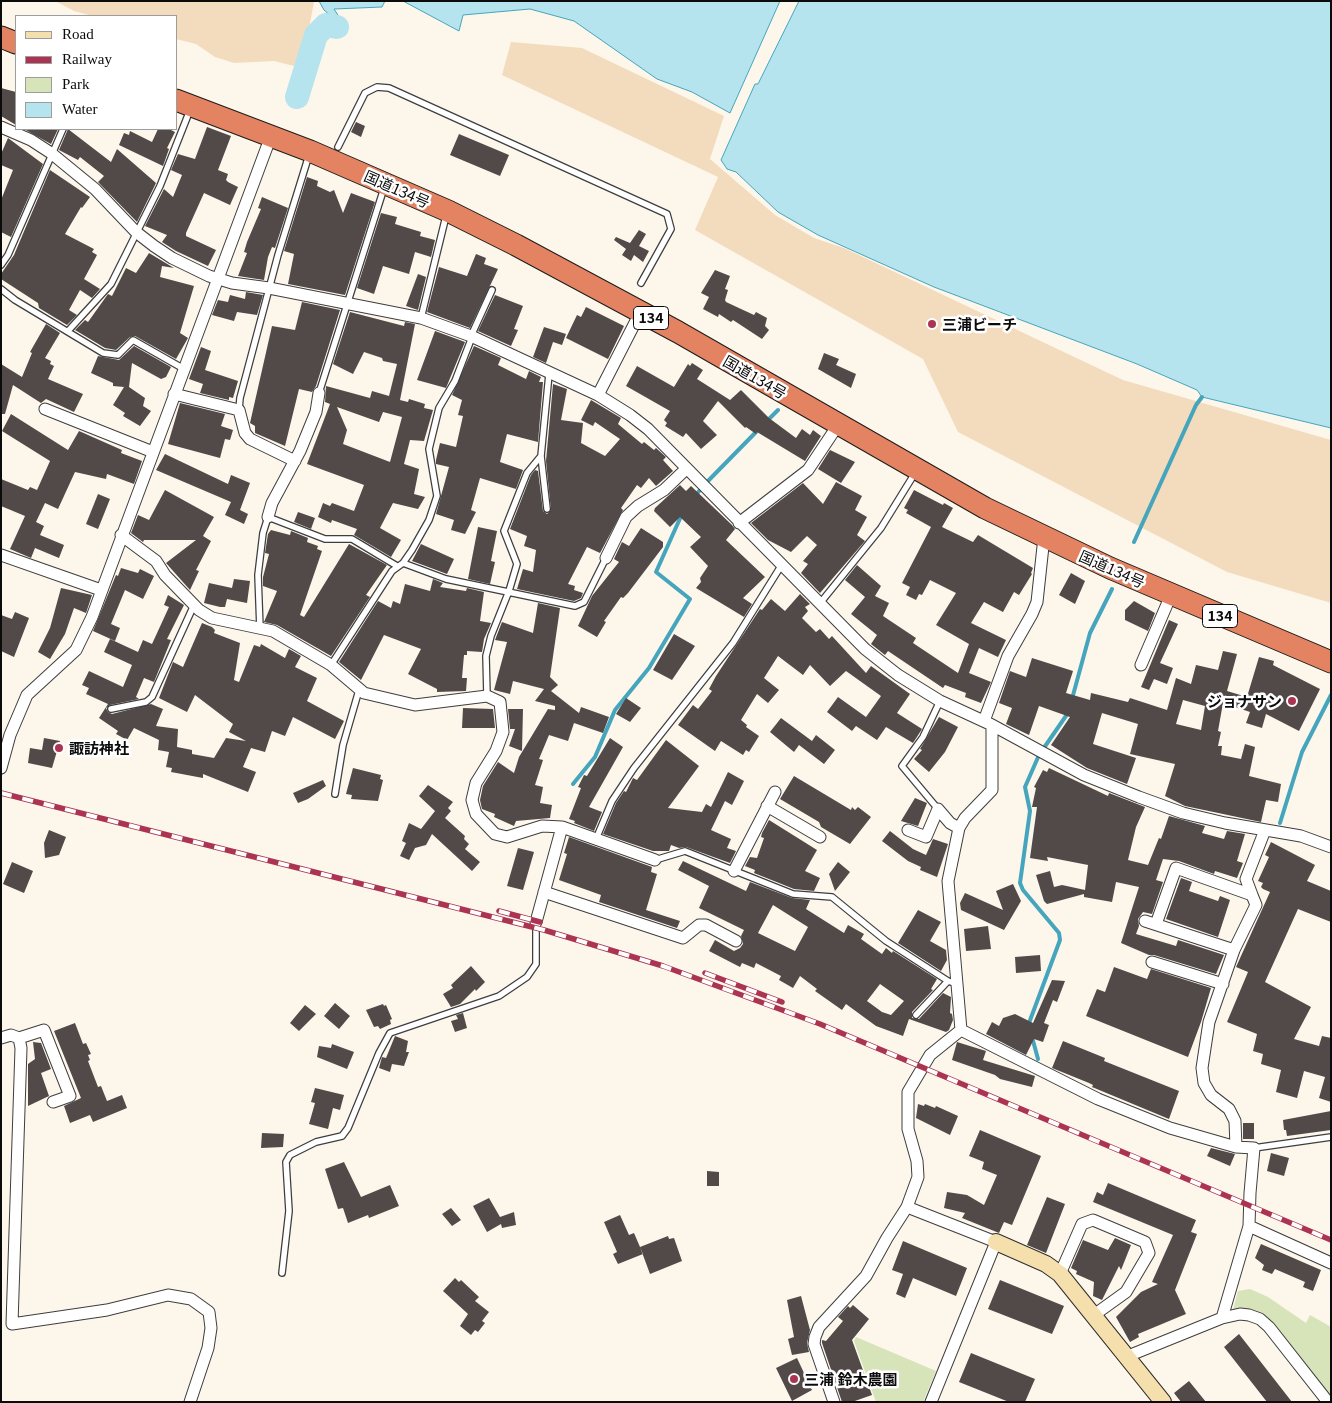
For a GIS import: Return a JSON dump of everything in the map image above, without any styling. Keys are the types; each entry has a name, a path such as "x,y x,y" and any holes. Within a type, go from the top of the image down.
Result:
{"highway":[{"path":"1,37 15,43"},
{"name":"国道134号","path":"184,103 310,151 386,183 516,245 640,312 985,508 1170,595 1331,662"}],"street":[{"path":"2,128 31,140 51,153 95,189 136,232 172,258 218,279 421,318 472,337 598,395 648,429 781,566 821,602 865,649 898,675 940,701 988,723 1084,775 1183,813 1301,836 1331,847"},
{"path":"1,768 6,736 27,695 76,650 92,616 271,136"},
{"path":"598,395 640,312"},
{"path":"268,518 272,503 295,461 316,412 319,393"},
{"path":"174,394 240,410 245,433 250,439 295,461"},
{"path":"45,409 152,452"},
{"path":"739,522 808,470 838,425"},
{"path":"606,558 626,517 638,506 664,490 686,469"},
{"path":"121,535 156,561 165,575 194,605 212,618 273,631 331,665 358,690 415,705 487,696 500,702 503,732 496,751 476,783 472,800 476,814 495,834 507,837 542,826 562,827 655,860"},
{"path":"961,1030 953,983 948,881 959,828 965,818 992,790 988,723 1008,656 1037,602 1044,537"},
{"path":"1,555 101,590"},
{"path":"1141,665 1170,595"},
{"path":"734,871 775,792"},
{"path":"767,806 820,837"},
{"path":"908,830 926,838 938,810 950,823 959,828"},
{"path":"536,922 562,827"},
{"path":"1236,1147 1235,1121 1230,1109 1211,1095 1204,1082 1202,1068 1209,1022 1234,950 1256,905 1246,878 1265,830"},
{"path":"1156,924 1176,868 1252,895"},
{"path":"544,892 683,938 699,925 706,925 736,941"},
{"path":"1144,921 1234,950"},
{"path":"1152,962 1223,984"},
{"path":"1,1038 12,1035 19,1038 44,1030 70,1096 53,1102"},
{"path":"961,1030 1098,1099 1170,1128 1236,1147 1254,1148 1249,1226 1222,1318"},
{"path":"834,1402 814,1344 815,1337 819,1328 866,1276 907,1207 918,1178 917,1162 908,1129 908,1092 930,1055 961,1030"},
{"path":"19,1038 21,1048 19,1144 12,1324 107,1310 168,1295 191,1299 209,1312 211,1328 208,1348 190,1402"},
{"path":"907,1207 996,1242 1046,1264 1060,1274 1128,1356 1163,1402"},
{"path":"1060,1274 1082,1224 1087,1222 1093,1220 1145,1242 1149,1253 1126,1292 1094,1315"},
{"path":"1249,1226 1331,1264"},
{"path":"931,1402 996,1242"},
{"path":"1128,1356 1222,1318 1240,1314 1260,1319 1269,1327 1328,1402"}],"lane":[{"path":"338,147 365,93 377,87 389,88 407,96 667,214 671,229 641,283"},
{"path":"178,124 184,103"},
{"path":"1,266 62,130"},
{"path":"68,331 111,284 160,186 176,130"},
{"path":"240,410 240,398 269,288 310,151"},
{"path":"319,393 346,303 386,183"},
{"path":"421,318 448,212"},
{"path":"1,289 15,300 113,356 118,355 133,340 184,369"},
{"path":"331,665 396,566 403,563 429,520 437,496 429,449 439,408 455,381 492,290"},
{"path":"547,509 541,456 549,374"},
{"path":"487,696 486,656 491,636 510,591 516,564 504,530 527,473 541,456"},
{"path":"821,602 881,528 917,469"},
{"path":"260,629 258,576 263,534 268,518 325,539 352,539 396,566"},
{"path":"403,563 446,579 575,606 584,602 606,558"},
{"path":"596,839 612,801 634,768 733,643 781,566"},
{"path":"111,709 146,702 152,697 194,605"},
{"path":"335,794 344,745 358,690"},
{"path":"938,810 902,766 923,737 940,701"},
{"path":"655,860 685,851 793,894 832,896 886,941 953,983 916,1015"},
{"path":"282,1273 289,1211 286,1162 290,1155 316,1142 342,1136 348,1128 379,1053 390,1033 499,996 527,977 536,964 536,922"},
{"path":"1254,1148 1331,1137"}],"green space":[{"path":"1250,1289 1268,1297 1306,1323 1310,1315 1331,1327 1331,1397 1276,1327 1260,1315 1233,1310 1238,1291"},
{"path":"856,1337 936,1371 923,1402 876,1402 854,1341"}],"sand":[{"path":"55,1 314,2 303,60 298,67 274,61 234,63 215,57 196,44 178,40 178,15 88,15 74,11"},
{"name":"三浦ビーチ","path":"511,42 582,48 724,116 710,159 775,215 814,238 844,248 1123,380 1331,440 1331,603 1227,572 958,432 923,359 695,230 718,177 502,75"}],"water":[{"path":"319,1 385,1 382,7 334,9 345,26 341,29 337,27 339,23 324,10"},
{"path":"403,1 780,1 730,113 692,92 657,79 574,21 530,9 463,15 459,31"},
{"path":"799,1 1331,1 1331,428 1202,397 1197,390 1137,364 934,287 818,235 778,212 736,172 727,169 721,160 755,84 758,84"}],"building":[{"path":"1,88 15,92 15,124 1,116"},
{"path":"356,122 365,126 361,137 351,132"},
{"path":"207,127 231,136 218,170 228,174 226,180 238,187 230,205 204,193 186,233 186,236 216,250 208,266 176,251 162,242 167,235 145,226 164,189 173,197 182,175 171,170 178,154 195,159"},
{"path":"26,130 58,130 51,144"},
{"path":"68,130 69,130 111,162 117,149 156,183 137,222 98,182 104,176 80,157 78,160 59,150"},
{"path":"158,130 171,130 175,132 167,148 169,149 163,166 119,145 124,133 129,135 130,131 152,142"},
{"path":"459,134 509,155 500,176 450,155"},
{"path":"8,138 43,164 11,237 1,232 1,200 13,170 1,165 1,154"},
{"path":"50,170 90,197 81,207 65,234 94,249 92,252 97,255 84,279 100,289 92,298 80,290 69,310 77,315 67,325 39,308 38,303 1,279 1,274 14,255"},
{"path":"307,177 318,181 317,186 330,192 334,190 343,213 351,193 375,202 345,295 288,284 294,254 284,251"},
{"path":"262,197 288,208 275,248 272,247 268,257 264,280 238,276 247,253 244,252 247,242 261,209 258,208"},
{"path":"381,213 397,217 395,224 421,232 420,236 435,240 431,257 415,252 409,274 383,266 374,294 357,288"},
{"path":"639,230 646,234 639,246 649,251 643,262 634,255 631,261 622,255 626,249 614,240 616,237 630,243"},
{"path":"149,253 174,268 162,266 160,277 194,286 180,333 188,338 176,359 135,336 130,337 116,350 105,348 75,330 85,320 88,322 108,294 112,296 126,268 136,273"},
{"path":"476,254 486,258 484,264 498,269 470,328 427,312 439,267 467,276"},
{"path":"715,270 730,276 725,289 728,290 726,302 754,315 756,312 767,318 765,326 769,330 762,339 733,320 731,322 719,314 718,317 703,309 709,297 701,293"},
{"path":"418,274 426,277 418,310 406,306"},
{"path":"246,292 263,295 257,315 237,312 234,321 212,315 218,300 228,302 230,295 245,299"},
{"path":"495,295 523,306 514,329 518,330 511,346 478,331"},
{"path":"302,302 340,310 316,386 312,392 299,389 285,446 255,433 255,426 250,423 272,326 295,330"},
{"path":"586,307 624,326 608,359 566,338 577,315 581,317"},
{"path":"350,312 404,326 405,322 415,324 400,400 408,402 409,399 425,404 424,408 433,410 424,441 410,440 404,464 419,469 414,494 425,497 418,509 393,503 380,528 401,540 391,557 354,535 357,529 332,520 331,523 318,517 323,503 330,506 332,503 354,511 364,485 307,464 330,404 325,402 326,386 370,398 372,391 389,396 397,364 383,361 382,358 364,352 353,374 333,364","holes":["337,407 379,422 383,412 402,417 390,462 343,444 347,430"]},
{"path":"46,324 60,333 45,358 51,361 50,364 54,366 48,379 83,394 74,412 46,399 41,403 13,385 5,414 1,414 1,364 22,377 32,353 30,352"},
{"path":"544,327 566,334 562,345 553,342 546,363 533,357"},
{"path":"435,331 465,342 446,388 417,380"},
{"path":"134,346 171,367 166,377 161,379 132,363 129,387 145,398 143,406 151,411 140,426 123,416 125,413 113,405 124,387 113,386 113,383 91,373 98,356 119,360"},
{"path":"474,346 501,358 498,365 526,379 529,371 541,377 539,382 543,382 538,442 507,434 500,462 523,470 516,489 480,478 471,510 476,512 465,534 451,530 454,520 436,514 449,467 436,464 436,460 440,443 456,447 463,416 458,415 462,400 452,395"},
{"path":"201,347 211,351 205,370 238,381 233,398 229,397 229,400 200,393 203,384 189,379"},
{"path":"824,353 839,359 836,365 856,374 851,388 818,369"},
{"path":"692,363 703,370 697,379 730,400 741,390 769,418 796,438 802,429 810,435 813,430 821,436 805,461 757,432 756,434 745,428 718,401 703,421 717,435 701,449 686,433 683,437 665,426 667,423 664,420 670,411 626,386 637,366 674,387 688,364 690,366"},
{"path":"553,384 567,389 561,420 583,423 581,443 605,456 620,439 595,422 593,426 581,420 591,400 621,418 618,424 642,444 644,442 654,450 656,448 666,457 663,460 673,471 656,486 649,478 641,488 637,485 621,508 623,510 600,553 587,547 568,584 575,586 574,590 583,593 581,598 574,601 517,589 523,569 533,572 536,550 524,546 527,536 510,529 531,475 535,470 538,471 543,511 547,514 551,510 546,461"},
{"path":"180,403 225,414 221,426 233,430 230,440 225,439 220,458 168,444"},
{"path":"11,414 68,450 79,431 122,450 121,453 142,461 134,484 107,474 106,479 75,472 58,509 45,503 36,522 44,526 40,535 64,545 59,558 35,548 31,558 10,549 25,516 1,506 1,479 28,490 30,487 37,490 50,461 2,431"},
{"path":"830,450 855,462 841,483 818,469"},
{"path":"165,454 228,484 231,475 250,483 240,510 248,514 244,524 225,515 231,502 156,470"},
{"path":"836,482 862,496 855,510 867,517 857,535 865,541 820,593 801,573 808,564 803,561 817,545 807,536 791,552 768,540 751,523 803,483 823,504"},
{"path":"680,485 686,491 691,486 732,525 735,529 726,540 765,577 743,598 752,604 744,617 696,588 701,582 700,578 708,566 690,547 701,537 680,517 670,527 654,511"},
{"path":"165,490 214,517 203,536 211,541 196,570 199,571 190,590 166,563 196,540 144,540 143,542 131,533 138,515 149,520"},
{"path":"914,490 953,508 942,527 973,542 978,535 1033,568 1032,574 1019,595 1014,592 1003,612 984,602 971,623 1006,640 998,657 979,648 969,673 991,682 981,703 965,697 966,693 945,685 943,688 888,651 885,655 871,644 877,635 851,614 865,597 845,580 857,565 881,586 875,596 889,603 883,616 916,638 913,643 958,673 969,644 936,625 956,593 930,580 922,595 919,594 916,600 906,595 910,587 902,583 931,527 906,513 908,510 904,508"},
{"path":"98,494 110,499 98,529 86,524"},
{"path":"298,512 315,518 311,529 294,522"},
{"path":"478,527 497,531 491,561 495,562 490,584 468,579"},
{"path":"641,528 663,542 663,547 628,593 623,598 621,597 604,621 606,622 597,637 578,626 592,596 619,562 614,559 622,542 629,546"},
{"path":"271,530 290,535 291,531 308,538 307,542 318,546 317,549 322,551 300,615 304,617 349,544 387,565 366,595 370,597 331,656 277,625 264,622 277,591 263,586 263,577 269,554 265,553 268,534"},
{"path":"421,544 454,559 447,574 412,561"},
{"path":"121,568 138,573 140,569 154,576 143,599 125,590 111,624 120,628 115,641 93,631 116,575 118,576"},
{"path":"1071,573 1085,581 1075,604 1059,595"},
{"path":"234,579 250,581 247,603 227,599 225,607 220,607 204,603 209,583 232,588"},
{"path":"433,579 443,583 440,587 466,591 467,588 484,592 480,621 491,623 484,639 482,652 467,651 467,655 464,655 462,678 467,678 466,691 437,692 437,689 408,674 421,649 384,635 361,680 339,662 378,601 391,608 393,601 400,604 405,584 430,591"},
{"path":"61,588 92,595 86,613 74,608 65,634 50,659 38,652 50,628"},
{"path":"800,594 810,604 805,607 808,611 802,618 816,632 820,629 829,639 832,636 866,673 871,666 910,694 897,713 922,729 913,743 886,727 877,740 856,726 852,731 827,712 838,697 866,717 881,696 846,671 830,686 810,665 803,675 778,656 764,678 779,690 768,703 757,694 741,720 747,725 746,727 759,736 749,752 746,750 743,755 721,741 715,751 678,725 693,705 698,709 712,691 709,689 716,676 760,609 762,610 771,599 785,611"},
{"path":"168,595 184,605 167,639 171,640 154,682 144,678 136,697 139,699 110,705 106,708 108,712 112,714 151,704 163,709 156,726 178,729 177,747 192,750 192,754 214,758 226,738 246,741 229,732 233,724 195,695 187,712 159,698 173,662 183,667 202,623 212,627 215,630 214,633 240,643 234,680 239,682 254,645 260,647 261,644 285,658 289,649 301,656 295,667 317,678 307,701 344,721 335,739 293,717 285,736 272,731 265,752 251,748 243,767 256,772 248,792 203,774 203,778 171,772 172,768 166,767 169,752 158,750 159,740 134,728 127,740 116,734 118,731 99,718 108,704 86,694 89,688 82,685 89,671 123,687 132,665 104,652 110,639 138,652 143,640 152,644 169,607 164,605"},
{"path":"1134,601 1155,613 1148,631 1125,620 1125,610"},
{"path":"538,603 560,608 550,677 558,685 551,691 579,713 581,707 609,717 603,733 574,723 568,741 549,735 539,759 543,760 535,785 543,787 540,803 552,805 550,818 516,821 514,826 494,817 495,814 482,809 480,800 483,786 498,762 514,773 519,757 548,709 555,710 555,706 535,701 544,689 513,681 510,694 494,690 507,642 495,640 502,622 533,633"},
{"path":"15,612 29,618 14,657 1,651 1,615 12,619"},
{"path":"1169,620 1178,624 1160,663 1173,668 1167,684 1154,679 1149,690 1141,687"},
{"path":"674,634 695,646 672,680 653,670"},
{"path":"1223,651 1237,654 1227,691 1247,697 1259,657 1274,661 1273,665 1320,689 1299,731 1266,714 1262,728 1246,723 1250,712 1223,703 1218,731 1221,732 1218,746 1222,746 1221,755 1241,759 1245,744 1255,747 1249,776 1281,784 1278,802 1266,800 1261,822 1185,806 1165,796 1175,764 1130,754 1138,724 1102,713 1093,744 1136,758 1127,784 1087,768 1051,745 1070,717 1039,706 1029,735 1006,724 1012,708 999,703 1010,671 1026,677 1032,658 1073,671 1066,693 1090,700 1091,693 1128,702 1130,698 1167,710 1176,678 1191,684 1196,665 1218,670","holes":["1183,700 1205,706 1201,730 1176,724"]},
{"path":"626,698 641,708 630,722 616,714"},
{"path":"463,708 493,709 495,728 462,728"},
{"path":"508,709 523,709 522,751 509,746 515,729 510,729"},
{"path":"939,717 958,727 945,752 929,772 914,759 922,750 920,749"},
{"path":"781,718 812,741 816,735 835,750 824,764 799,745 794,752 770,732"},
{"path":"44,738 60,741 52,768 28,763 30,748 42,750"},
{"path":"610,738 623,747 589,807 602,812 594,831 569,819 581,788 578,787 584,775 587,776"},
{"path":"666,740 699,766 668,808 702,812 706,804 711,807 728,772 744,781 732,805 725,801 711,830 731,839 727,848 736,851 730,863 686,847 679,848 671,845 669,851 653,851 603,834 616,803 624,791 626,792 633,778 637,780"},
{"path":"353,768 381,775 380,779 383,780 378,801 351,799 352,795 346,794"},
{"path":"1049,768 1108,796 1109,793 1145,807 1136,827 1128,860 1148,865 1159,838 1161,839 1169,816 1205,826 1202,833 1224,839 1227,831 1245,834 1237,861 1243,863 1237,878 1215,871 1214,874 1179,861 1163,859 1156,880 1163,882 1152,914 1143,912 1138,919 1139,926 1136,934 1176,946 1178,940 1224,955 1216,974 1149,955 1121,943 1139,887 1116,882 1112,902 1084,897 1084,894 1047,904 1044,901 1036,875 1050,871 1054,887 1062,885 1085,890 1088,865 1047,857 1048,861 1030,858 1037,807 1032,807 1036,788 1034,787 1043,770 1047,772"},
{"path":"794,776 851,810 852,807 855,810 858,807 871,817 850,844 821,827 819,822 780,799"},
{"path":"323,780 326,786 308,799 298,803 293,793"},
{"path":"428,785 453,802 448,808 451,811 445,818 465,836 464,839 469,844 465,849 480,862 472,871 432,834 426,845 415,848 409,860 400,856 406,843 402,841 409,823 421,829 435,811 419,796"},
{"path":"915,798 927,803 918,826 901,821"},
{"path":"769,820 817,850 805,871 820,878 814,891 794,889 754,873 755,870 745,866 750,857 757,858 764,838 761,837 762,833"},
{"path":"49,830 66,837 59,855 45,858 44,843"},
{"path":"890,831 913,849 926,855 933,839 948,844 937,877 920,870 921,867 908,861 882,841"},
{"path":"569,837 652,867 651,872 657,874 646,910 680,921 677,928 599,902 601,895 559,880 567,854 564,853"},
{"path":"1271,842 1315,865 1307,881 1331,891 1331,922 1298,909 1265,982 1311,1007 1294,1039 1319,1046 1322,1036 1331,1038 1331,1102 1319,1098 1325,1077 1304,1071 1297,1098 1276,1092 1281,1070 1261,1064 1263,1054 1253,1051 1257,1034 1227,1022 1248,972 1236,967 1270,892 1263,889 1261,887 1263,883 1258,881 1269,857 1265,855"},
{"path":"518,848 534,852 523,890 507,886"},
{"path":"683,861 746,891 750,882 792,898 810,900 806,909 844,933 848,925 864,934 861,939 882,954 886,948 892,953 893,951 937,979 931,989 933,990 912,1012 912,1018 919,1019 943,993 951,997 950,1013 953,1020 949,1030 946,1032 909,1019 903,1036 876,1026 846,1004 842,1010 815,991 817,989 800,976 793,988 779,980 781,976 756,963 754,968 742,963 740,967 709,951 715,940 734,951 740,948 743,944 741,936 744,930 699,908 709,886 678,870","holes":["773,905 808,927 795,951 758,933","880,984 904,1001 891,1015 882,1012 867,1001"]},
{"path":"12,862 33,871 24,893 3,884"},
{"path":"838,862 850,872 835,891 829,874"},
{"path":"1181,878 1192,882 1189,891 1218,901 1220,896 1230,900 1218,937 1166,919"},
{"path":"1013,884 1021,901 1004,930 961,910 960,903 965,893 1003,910 996,891"},
{"path":"918,910 941,922 930,941 946,950 947,960 941,971 898,943"},
{"path":"988,926 991,949 966,951 964,929"},
{"path":"1040,955 1041,971 1016,973 1015,957"},
{"path":"471,966 485,982 460,1004 451,1007 443,994 453,988 451,985"},
{"path":"1114,967 1147,979 1151,969 1211,988 1188,1057 1086,1016 1097,989 1105,992"},
{"path":"1052,980 1065,981 1057,1002 1053,1000 1044,1023 1049,1025 1043,1042 1034,1039 1026,1055 986,1034 992,1022 999,1026 1003,1018 1015,1014 1033,1023"},
{"path":"335,1003 350,1016 339,1029 324,1016"},
{"path":"383,1004 384,1006 386,1005 392,1019 390,1020 391,1024 380,1029 378,1026 374,1027 366,1010"},
{"path":"305,1005 316,1014 299,1031 290,1023"},
{"path":"463,1013 467,1028 455,1032 451,1021 458,1019 456,1015"},
{"path":"75,1023 83,1044 86,1043 91,1054 88,1055 90,1060 88,1061 98,1087 101,1086 107,1101 122,1095 127,1108 93,1122 90,1115 70,1123 64,1106 81,1098 54,1031"},
{"path":"395,1036 408,1041 406,1052 409,1052 404,1066 392,1064 390,1072 379,1068 382,1057 386,1058"},
{"path":"1063,1041 1105,1058 1104,1061 1179,1091 1169,1119 1052,1068"},
{"path":"33,1042 41,1043 51,1069 41,1073 49,1096 28,1106 28,1064 35,1059"},
{"path":"957,1042 986,1051 983,1060 1035,1076 1032,1087 1000,1079 995,1075 952,1060"},
{"path":"332,1044 354,1052 347,1069 317,1057 319,1046 331,1048"},
{"path":"315,1088 344,1095 340,1110 333,1108 328,1129 309,1124 315,1103 311,1102"},
{"path":"918,1104 924,1106 925,1104 935,1108 936,1106 958,1116 950,1135 916,1118"},
{"path":"1331,1111 1331,1130 1287,1136 1286,1130 1284,1130 1283,1120"},
{"path":"1243,1123 1254,1123 1254,1139 1243,1139"},
{"path":"980,1130 1041,1156 1012,1225 1004,1222 999,1233 962,1218 965,1213 944,1208 947,1192 967,1195 984,1205 997,1175 982,1169 984,1162 969,1156"},
{"path":"262,1133 284,1134 283,1147 261,1148"},
{"path":"1211,1148 1235,1154 1230,1166 1207,1156"},
{"path":"1271,1153 1289,1158 1284,1176 1267,1171"},
{"path":"344,1162 361,1197 390,1185 399,1206 369,1218 368,1215 348,1223 343,1208 338,1209 325,1169"},
{"path":"707,1171 719,1172 719,1186 707,1186"},
{"path":"1108,1183 1196,1220 1191,1232 1197,1234 1175,1290 1186,1314 1138,1334 1139,1337 1130,1342 1116,1317 1141,1292 1158,1284 1152,1282 1173,1235 1093,1202 1097,1192 1103,1195"},
{"path":"1047,1197 1065,1204 1046,1253 1027,1245"},
{"path":"489,1198 500,1217 514,1212 516,1225 502,1228 501,1224 487,1232 473,1206"},
{"path":"451,1208 461,1220 452,1226 442,1214"},
{"path":"620,1215 629,1235 634,1233 643,1254 618,1264 613,1254 617,1252 604,1222"},
{"path":"668,1236 669,1239 674,1238 682,1261 650,1274 640,1247"},
{"path":"1115,1238 1131,1245 1121,1270 1119,1266 1102,1300 1093,1296 1094,1282 1076,1274 1077,1271 1071,1268 1083,1240 1108,1250"},
{"path":"903,1241 967,1268 956,1296 913,1278 905,1298 896,1294 903,1274 892,1270"},
{"path":"1261,1244 1321,1270 1313,1291 1303,1287 1305,1282 1275,1269 1272,1274 1262,1270 1264,1265 1255,1258"},
{"path":"455,1278 459,1282 461,1280 479,1297 475,1301 489,1312 482,1321 485,1323 478,1332 475,1330 471,1335 460,1326 468,1314 443,1291"},
{"path":"1000,1280 1064,1306 1052,1334 988,1309"},
{"path":"801,1296 810,1330 807,1343 809,1352 792,1355 788,1339 794,1337 787,1300"},
{"path":"853,1305 869,1319 852,1340 872,1395 852,1402 842,1402 822,1340 826,1341 843,1321 838,1317 848,1306 850,1308"},
{"path":"1239,1334 1292,1402 1267,1402 1224,1347"},
{"path":"971,1353 1035,1379 1025,1402 1009,1402 959,1382"},
{"name":"三浦 鈴木農園","path":"797,1358 812,1390 792,1401 776,1368"},
{"path":"1189,1381 1206,1402 1181,1402 1174,1393"}],"waterway":[{"path":"297,97 316,35 326,25 337,27"},
{"path":"1134,542 1196,405 1202,397"},
{"path":"767,421 778,410"},
{"path":"708,481 757,431"},
{"path":"695,496 700,490"},
{"path":"573,784 595,757 615,710 649,668 690,599 656,572 682,514"},
{"path":"1072,699 1090,633 1112,589"},
{"path":"1280,823 1302,752 1331,695"},
{"path":"1029,1023 1060,940 1059,933 1023,890 1020,883 1030,811 1025,787 1039,755 1068,713"},
{"path":"1032,1037 1038,1059"}],"railway":[{"path":"1,793 544,930 663,966 820,1024 1331,1240"},
{"path":"499,911 540,922"},
{"path":"705,973 782,1002"}],"place":[{"name":"三浦ビーチ","path":"932,324"},
{"name":"ジョナサン","path":"1292,701"},
{"name":"諏訪神社","path":"59,748"},
{"name":"三浦 鈴木農園","path":"794,1379"}]}
